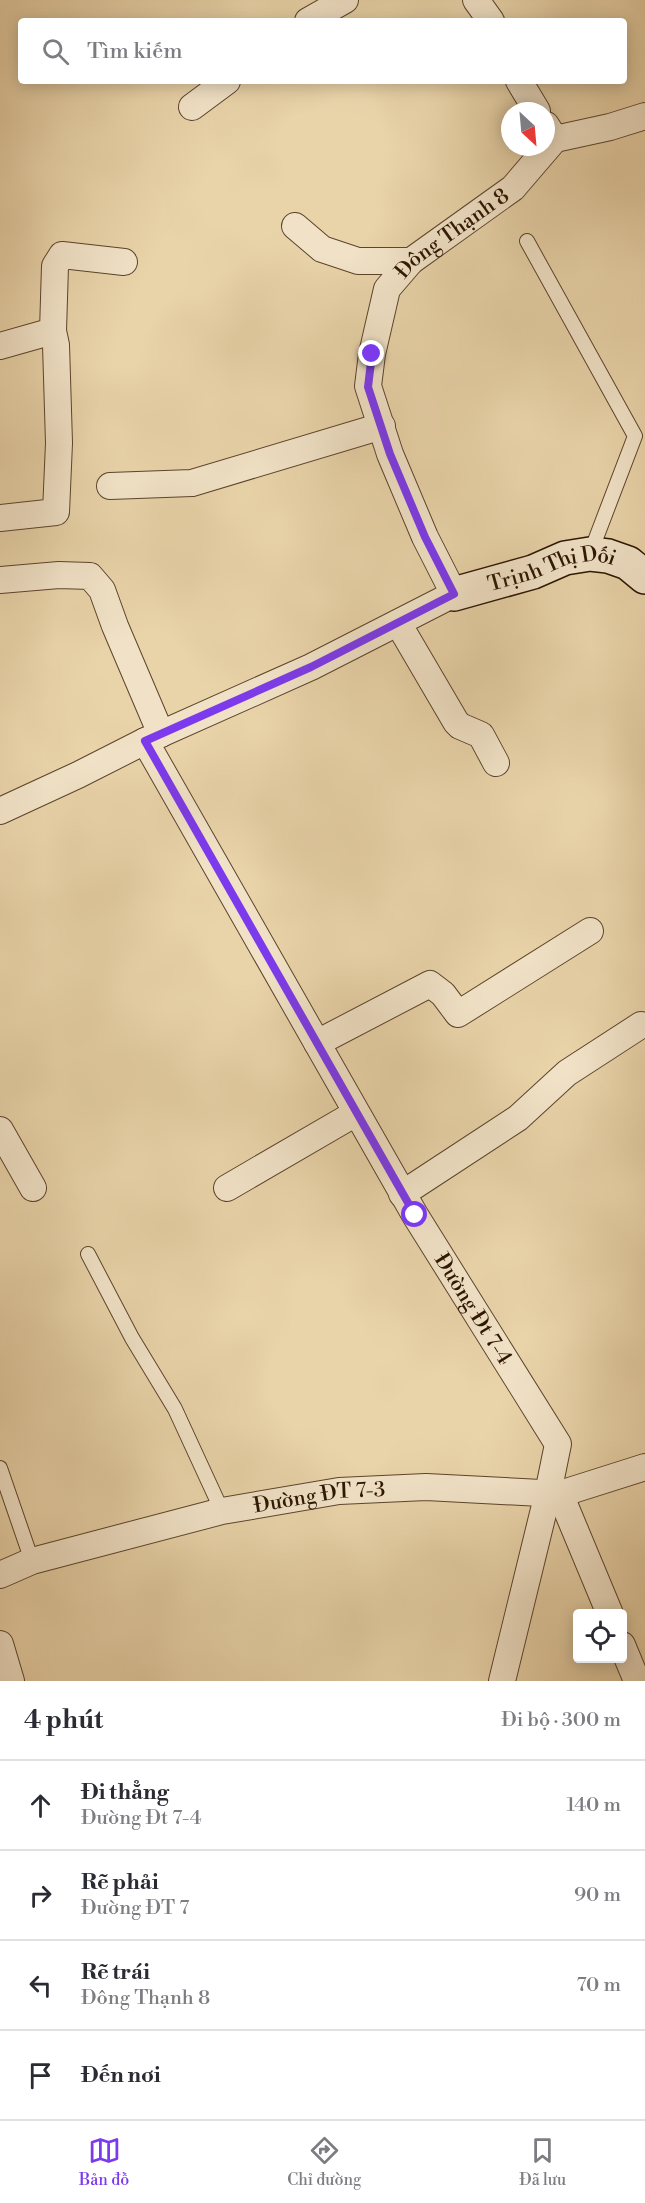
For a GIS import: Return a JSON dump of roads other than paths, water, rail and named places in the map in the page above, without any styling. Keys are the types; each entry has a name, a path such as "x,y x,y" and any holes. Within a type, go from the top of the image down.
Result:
{"street":[{"path":"313,18 345,0"},
{"path":"476,0 489,18"},
{"path":"192,107 223,84"},
{"path":"521,84 532,102"},
{"path":"555,132 610,127 645,116"},
{"name":"Đông Thạnh 8","path":"454,594 425,537 390,454 368,387 372,354 387,290 411,261 513,188 534,156"},
{"path":"295,226 322,249 358,261 411,261"},
{"path":"0,518 56,512 59,443 56,345 53,330 55,266 62,255 124,262"},
{"path":"0,346 53,330"},
{"path":"110,486 192,483 382,426"},
{"name":"Trịnh Thị Dối","path":"454,594 533,572 565,558 590,554 608,556 628,563 645,577"},
{"name":"Đường Đt 7-4","path":"0,580 59,575 90,576 102,590 153,737 317,1043 402,1194 558,1444 554,1493 502,1681"},
{"path":"0,811 153,737 311,667 454,594"},
{"path":"398,623 456,722 481,735 496,763"},
{"path":"317,1043 430,984 443,994 458,1014 590,931"},
{"path":"402,1194 518,1119 567,1073 641,1025"},
{"path":"226,1188 356,1113"},
{"path":"4,1146 33,1188"},
{"name":"Đường ĐT 7-3","path":"0,1575 32,1561 222,1511 339,1491 426,1488 554,1493 645,1467"},
{"path":"554,1493 608,1609"},
{"path":"0,1644 11,1681"},
{"path":"627,1656 638,1681"}],"lane":[{"path":"527,242 634,436 590,554"},
{"path":"88,1254 132,1338 175,1408 222,1511"},
{"path":"0,1468 32,1561"}]}
